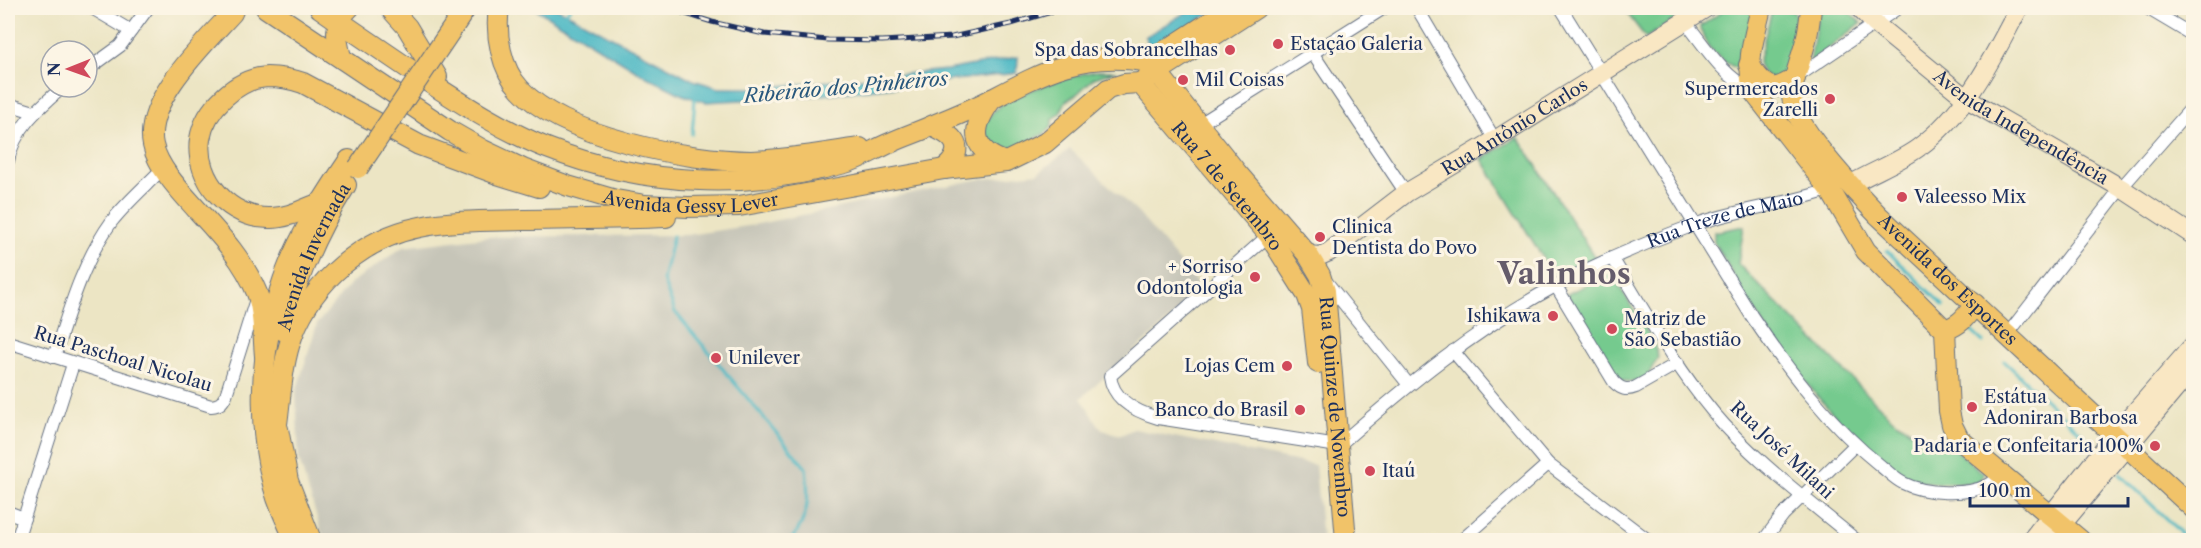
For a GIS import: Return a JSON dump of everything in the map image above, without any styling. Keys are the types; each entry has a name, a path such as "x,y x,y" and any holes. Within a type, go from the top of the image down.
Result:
{"main road":[{"path":"234,8 188,62 161,101 152,134 153,146 174,184 218,231 246,271 258,295 265,356"},
{"name":"Avenida Gessy Lever","path":"266,8 450,131 483,150 534,173 616,200 670,206 739,206 944,169 1006,162 1045,143 1108,89 1124,84 1140,83"},
{"name":"Avenida Gessy Lever","path":"320,8 343,14 477,114 547,148 601,166 669,179 731,182 789,176 848,163 1063,66 1084,60 1118,58 1150,66"},
{"path":"390,8 406,27 451,96"},
{"name":"Avenida Invernada","path":"311,540 288,481 277,424 275,391 277,365 288,313 301,274 353,164 453,8"},
{"name":"Avenida Invernada","path":"295,540 278,499 270,472 265,439 263,396 265,356 280,290 291,261 320,203 353,164 466,8"},
{"path":"499,8 500,46 507,69 518,88 536,105 599,134 660,150 714,159 783,159 891,142"},
{"path":"1140,83 1150,66 1170,48 1232,8"},
{"path":"1150,66 1256,8"},
{"name":"Rua Antônio Carlos","path":"1308,255 1320,256 1329,252 1406,193 1496,140 1706,8"},
{"name":"Avenida dos Esportes","path":"1761,8 1749,55 1753,91 1839,187 1879,216 2193,509"},
{"name":"Avenida dos Esportes","path":"1811,8 1807,38 1792,95 1794,107 1839,187 1866,251 1944,330"},
{"name":"Avenida Independência","path":"1859,8 1874,23 1968,99 2121,188 2193,236"},
{"name":"Rua Treze de Maio","path":"1839,187 1857,181 1916,149 1938,132 1968,99 2019,8"},
{"path":"340,57 337,41 343,14"},
{"path":"1749,65 1761,82 1773,88 1781,88 1795,78"},
{"name":"Rua 7 de Setembro","path":"1150,66 1191,130 1269,235 1307,295"},
{"path":"320,203 272,219 246,216 224,201 205,175 201,159 201,139 209,115 219,103 246,83 265,77 284,77 311,87 392,132 448,156 571,197 588,200 616,200"},
{"name":"Rua 7 de Setembro","path":"1140,83 1191,130 1308,255 1320,275"},
{"path":"992,99 979,117 977,131 985,151 1006,162"},
{"path":"932,126 953,140 956,146 953,161 944,169"},
{"path":"277,424 286,358 301,316 332,274 358,253 387,237 419,227 466,221 688,216 710,214 739,206"},
{"path":"1307,295 1320,275 1329,252"},
{"name":"Rua Quinze de Novembro","path":"1320,275 1325,291 1333,304 1332,446 1335,540"},
{"name":"Rua Quinze de Novembro","path":"1307,295 1312,309 1346,540"},
{"path":"1975,304 1957,326 1944,330 1946,381 1952,425 1959,439 1974,453 2080,540"},
{"path":"2031,540 2056,520 2120,442 2193,344"},
{"path":"2120,442 2193,367"},
{"path":"2049,540 2056,520"}],"street":[{"path":"92,8 131,31"},
{"path":"99,61 120,46 148,8"},
{"path":"1191,130 1384,8"},
{"path":"1417,8 1496,140"},
{"path":"1561,8 1784,364 1855,445 1904,484 1934,491 1954,493 1975,490 1989,485 2002,474"},
{"path":"1795,78 1898,8"},
{"path":"2147,8 2193,36"},
{"path":"1684,20 1729,76 1739,85 1753,91"},
{"path":"1313,54 1406,193"},
{"path":"8,161 10,147 17,133 34,112 49,99"},
{"path":"8,104 34,112"},
{"path":"2007,335 2121,188 2193,105"},
{"path":"54,357 74,294 93,253 113,220 164,167"},
{"name":"Rua Treze de Maio","path":"1332,446 1453,351 1556,286 1612,258 1696,224 1839,187"},
{"path":"1269,235 1110,375 1113,389 1129,405 1143,414 1158,418 1332,446"},
{"name":"Rua José Milani","path":"1612,258 1678,363 1713,411 1735,435 1856,540"},
{"path":"1556,286 1614,382 1620,388 1628,390 1636,387 1678,363"},
{"name":"Rua Paschoal Nicolau","path":"8,342 211,406 218,405 225,395 258,295"},
{"path":"1333,304 1409,385"},
{"path":"1453,351 1548,464 1648,540"},
{"path":"17,540 73,364"},
{"path":"1764,540 1783,515 1855,445"},
{"path":"1462,540 1548,464"},
{"path":"8,512 24,518"}],"shaded area":[{"name":"Unilever","path":"1070,149 1138,213 1203,290 1081,398 1102,430 1121,435 1134,429 1315,465 1322,540 324,540 299,460 296,392 317,324 351,283 403,247 487,237 687,235 748,226 976,180 1038,173"}],"green space":[{"path":"1623,8 1693,8 1646,38"},
{"path":"1727,8 1755,8 1741,70 1715,53 1702,33 1701,26"},
{"path":"1782,8 1794,12 1797,36 1787,76 1775,80 1763,74 1758,63 1772,10"},
{"path":"1819,8 1845,8 1861,23 1810,63"},
{"path":"1096,71 1116,71 1094,78 1066,101 1060,113 1053,120 1051,128 1044,134 1007,153 987,142 984,126 992,113 1003,104 1043,86"},
{"path":"1518,137 1597,261 1556,279 1482,159"},
{"path":"1744,226 1738,264 1892,419 1922,438 1949,444 1984,474 1978,483 1919,481 1901,475 1872,455 1834,415 1776,343 1714,242 1714,232"},
{"path":"1611,273 1653,341 1658,357 1646,379 1629,382 1614,376 1567,294"}],"water":[{"name":"Ribeirão dos Pinheiros","path":"534,8 557,8 693,80 719,88 756,88 947,70 1018,57 1017,73 813,96 705,102 683,95 647,77"},
{"path":"1193,8 1218,8 1152,50 1145,37"}],"waterway":[{"path":"566,13 570,8"},
{"path":"692,134 695,98"},
{"path":"673,236 663,280 675,312 806,468 807,506 802,523 791,540"},
{"path":"1887,251 1944,306"},
{"path":"1968,328 1983,342"},
{"path":"2004,361 2084,436"},
{"path":"2120,474 2188,540"}],"railway":[{"path":"667,8 712,22 764,34 828,40 882,41 952,37 1011,24 1064,8"}],"place":[{"name":"Estação Galeria","path":"1278,44"},
{"name":"Spa das Sobrancelhas","path":"1230,50"},
{"name":"Mil Coisas","path":"1183,80"},
{"name":"Supermercados Zarelli","path":"1830,99"},
{"name":"Valeesso Mix","path":"1902,197"},
{"name":"Clinica Dentista do Povo","path":"1320,237"},
{"name":"+ Sorriso Odontologia","path":"1255,277"},
{"name":"Ishikawa","path":"1553,316"},
{"name":"Matriz de São Sebastião","path":"1612,329"},
{"name":"Unilever","path":"716,358"},
{"name":"Lojas Cem","path":"1287,366"},
{"name":"Estátua Adoniran Barbosa","path":"1972,407"},
{"name":"Banco do Brasil","path":"1300,410"},
{"name":"Padaria e Confeitaria 100%","path":"2155,446"},
{"name":"Itaú","path":"1370,471"}],"district":[{"name":"Valinhos","path":"1564,273"}]}
